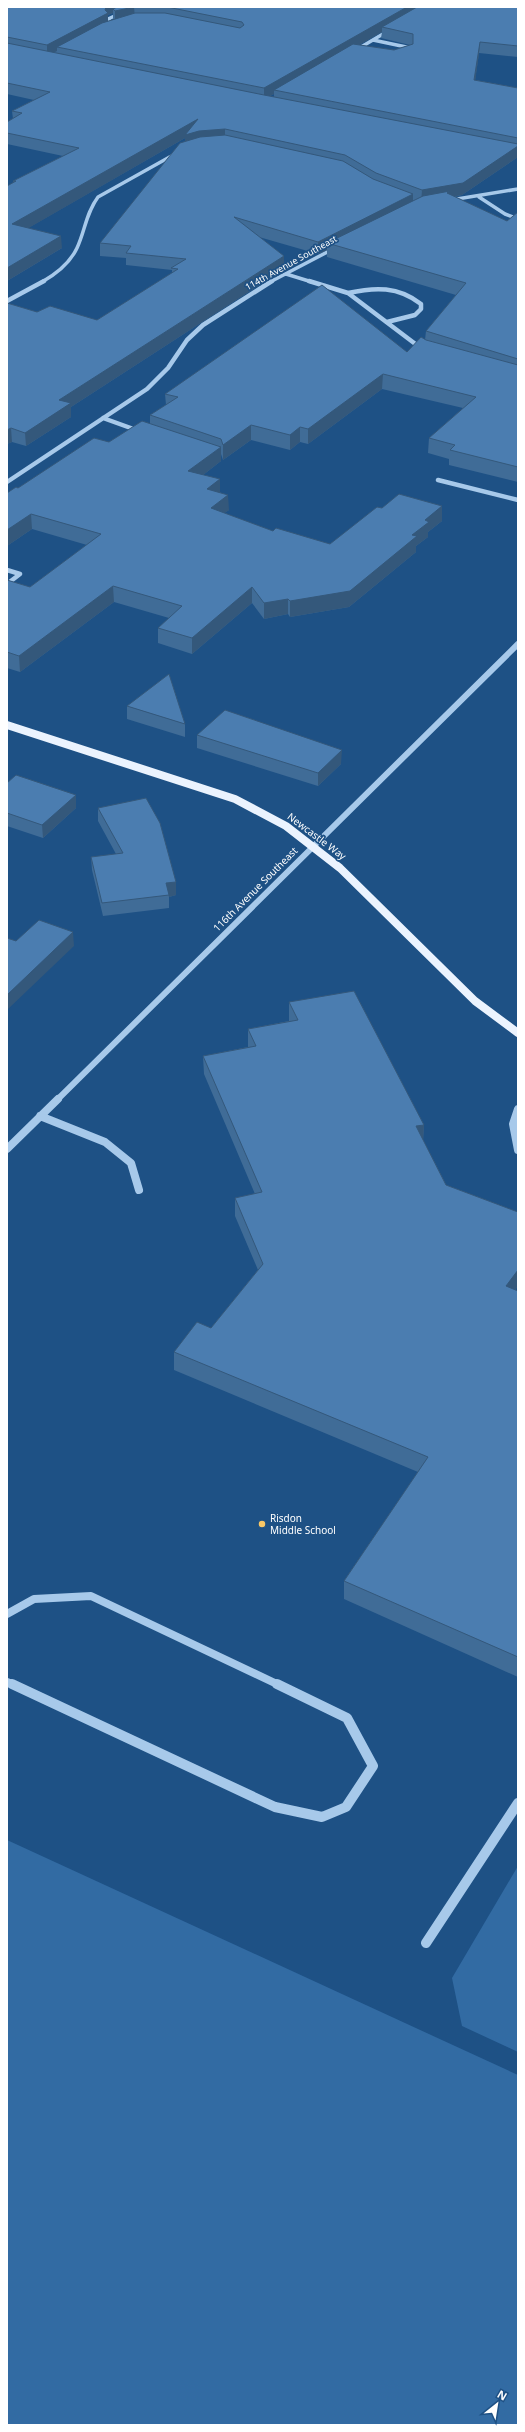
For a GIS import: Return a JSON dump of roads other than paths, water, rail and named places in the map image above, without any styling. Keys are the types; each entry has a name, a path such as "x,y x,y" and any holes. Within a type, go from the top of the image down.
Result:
{"main road":[{"name":"Newcastle Way","path":"7,725 234,799 280,822 313,845 340,868 475,1001 518,1033"}],"street":[{"path":"121,24 113,27 108,19 123,12"},
{"path":"359,53 352,52 392,29"},
{"path":"373,40 411,48 411,52 405,56"},
{"path":"7,301 58,271 68,262 78,246 91,204 98,197 179,152"},
{"path":"448,201 479,197 518,189"},
{"path":"479,197 505,214 518,219"},
{"name":"114th Avenue Southeast","path":"7,482 157,381 187,340 203,325 286,274 341,245"},
{"path":"286,274 348,293 426,351"},
{"path":"348,293 372,288 388,288 412,296 421,304 421,309 415,315 387,322"},
{"path":"103,418 147,433"},
{"path":"438,480 518,500"},
{"path":"7,570 20,574 7,584"},
{"name":"116th Avenue Southeast","path":"7,1149 518,644"},
{"path":"518,1109 513,1115 512,1129 518,1150"},
{"path":"40,1116 105,1142 131,1163 139,1190"},
{"path":"7,1614 34,1599 91,1596 347,1718 373,1766 346,1807 322,1817 275,1807 7,1682"},
{"path":"426,1944 518,1803"}],"place":[{"name":"Risdon Middle School","path":"262,1524"}]}
